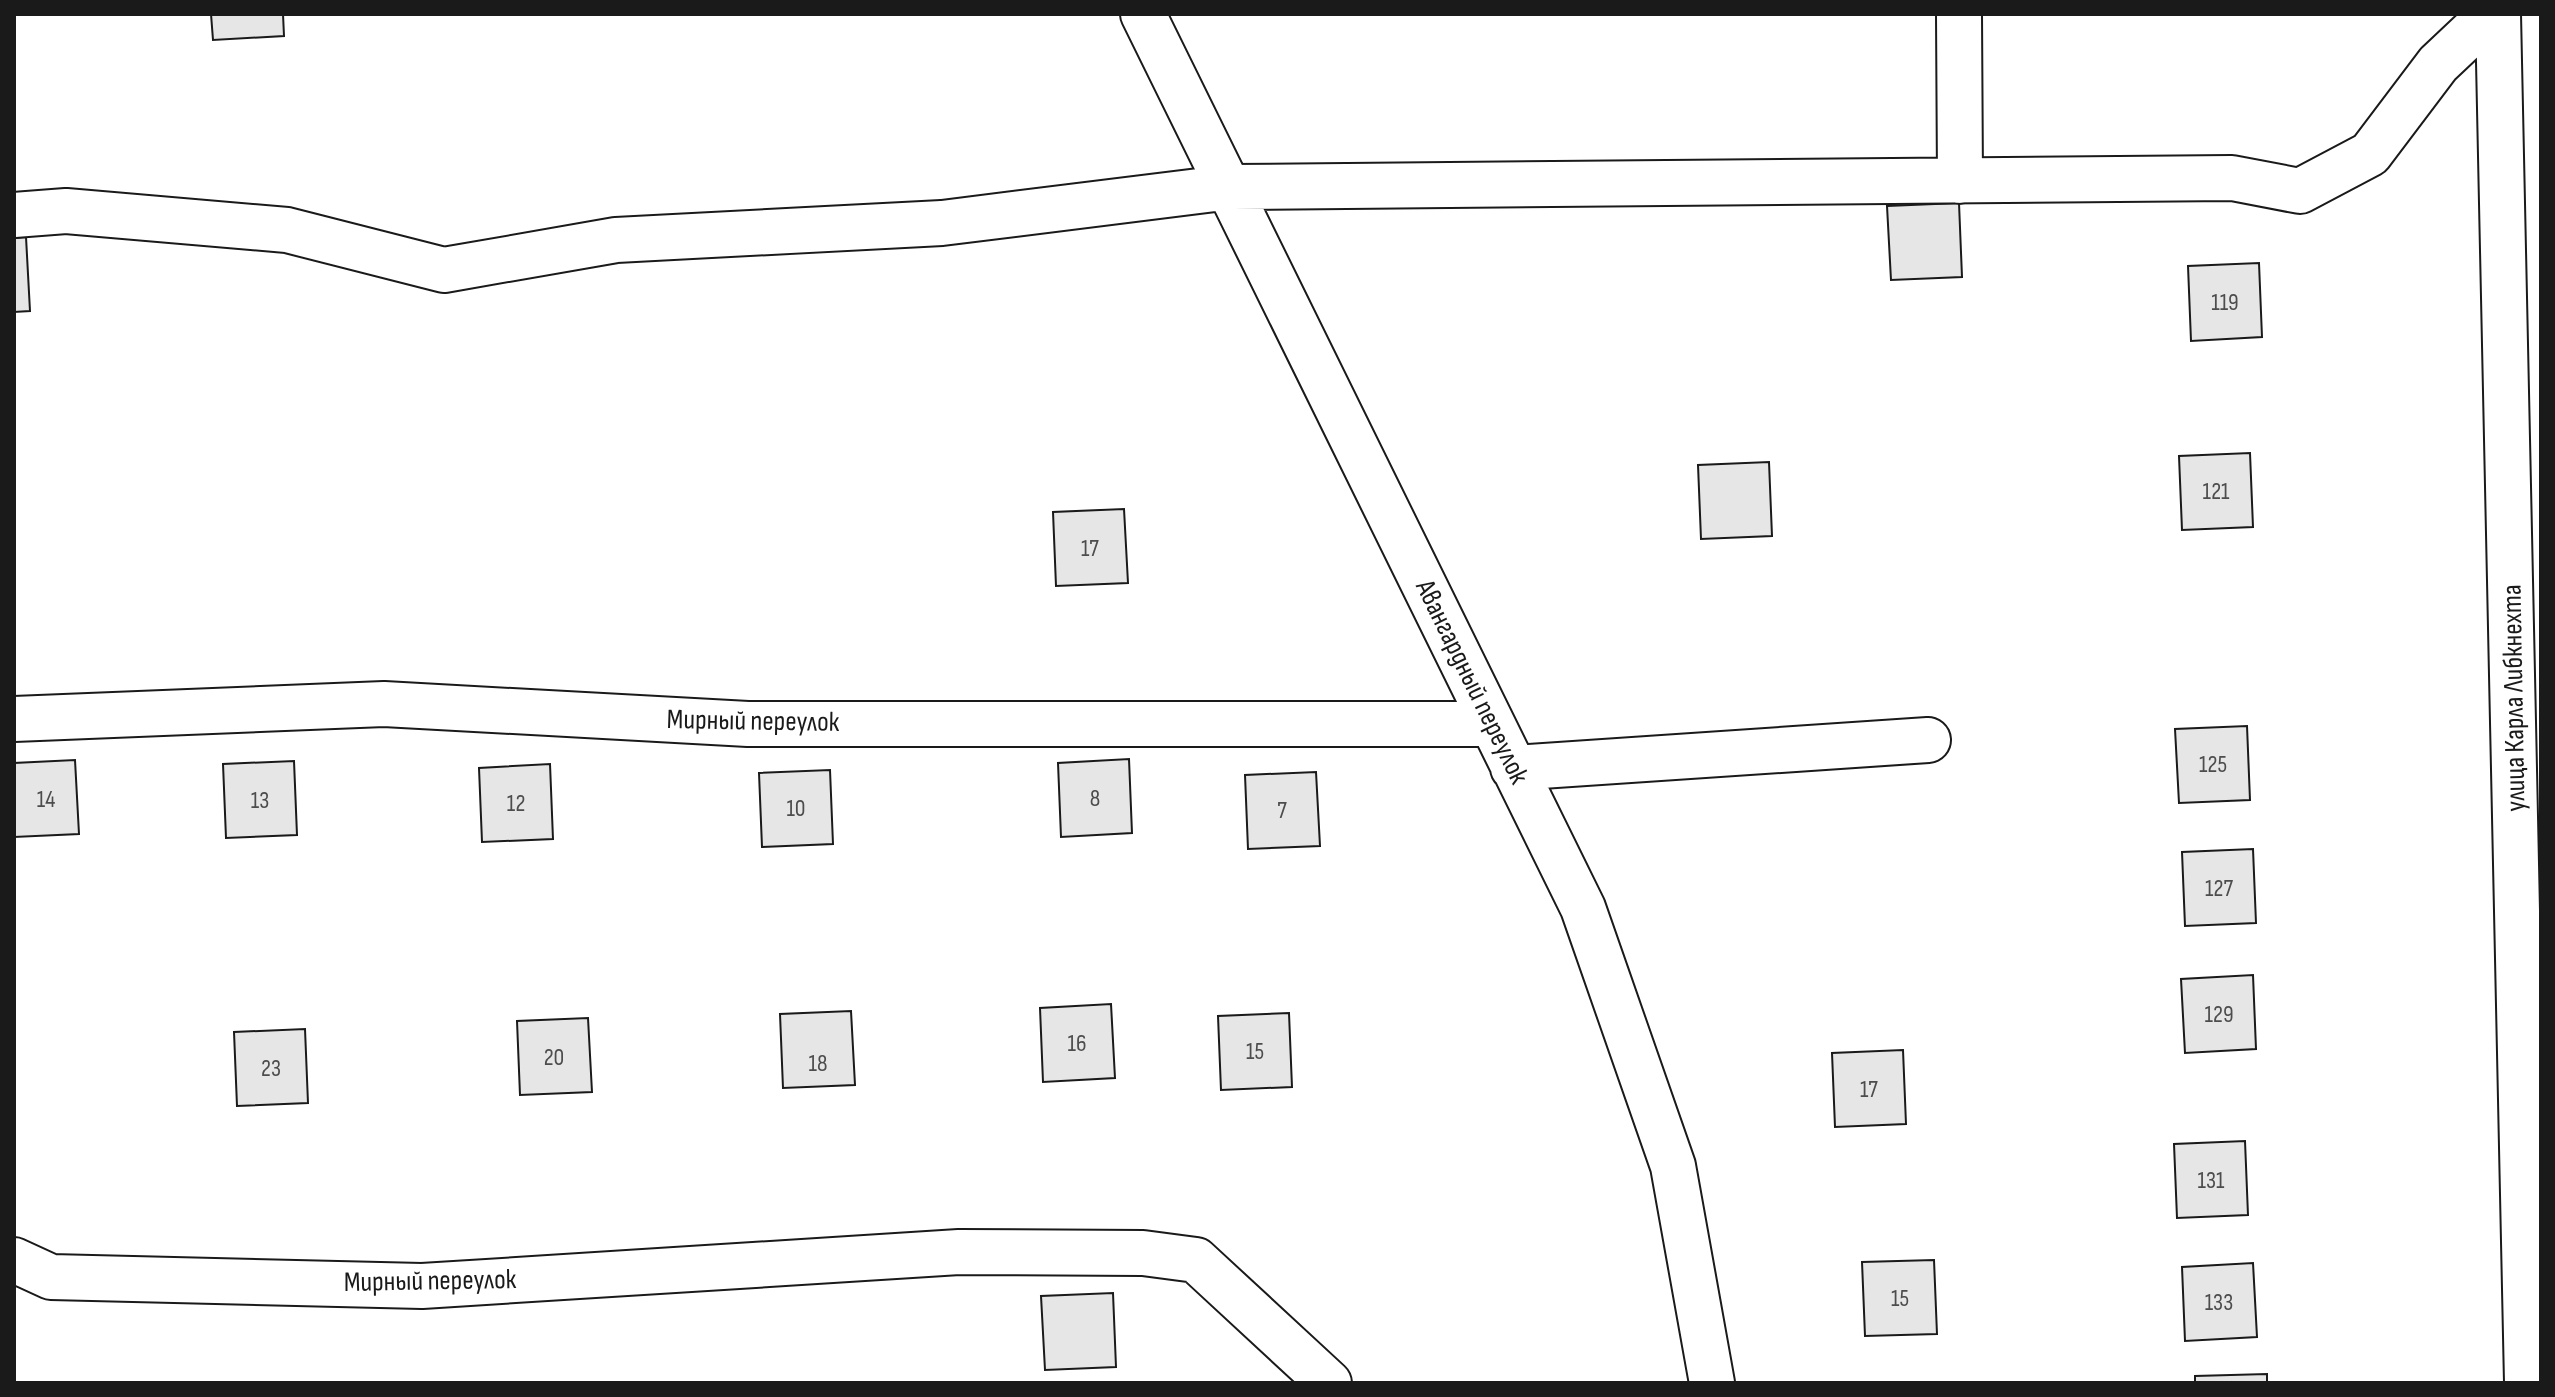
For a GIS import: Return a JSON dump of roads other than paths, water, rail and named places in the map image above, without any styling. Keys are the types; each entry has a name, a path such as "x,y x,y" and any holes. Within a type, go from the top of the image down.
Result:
{"street":[{"name":"Авангардный переулок","path":"1143,14 1231,187 1583,908 1673,1166 1712,1383"},
{"path":"1959,14 1960,181"},
{"path":"14,215 66,211 287,230 444,270 616,240 942,223 1231,187 2232,178 2300,191 2370,154 2438,64 2491,14"},
{"name":"улица Карла Либкнехта","path":"2498,14 2532,1158 2527,1383"},
{"name":"Мирный переулок","path":"14,719 384,704 748,724 1492,724"},
{"path":"1513,768 1928,740"},
{"name":"Мирный переулок","path":"14,1260 51,1277 422,1286 959,1252 1143,1253 1196,1260 1329,1383"}]}
